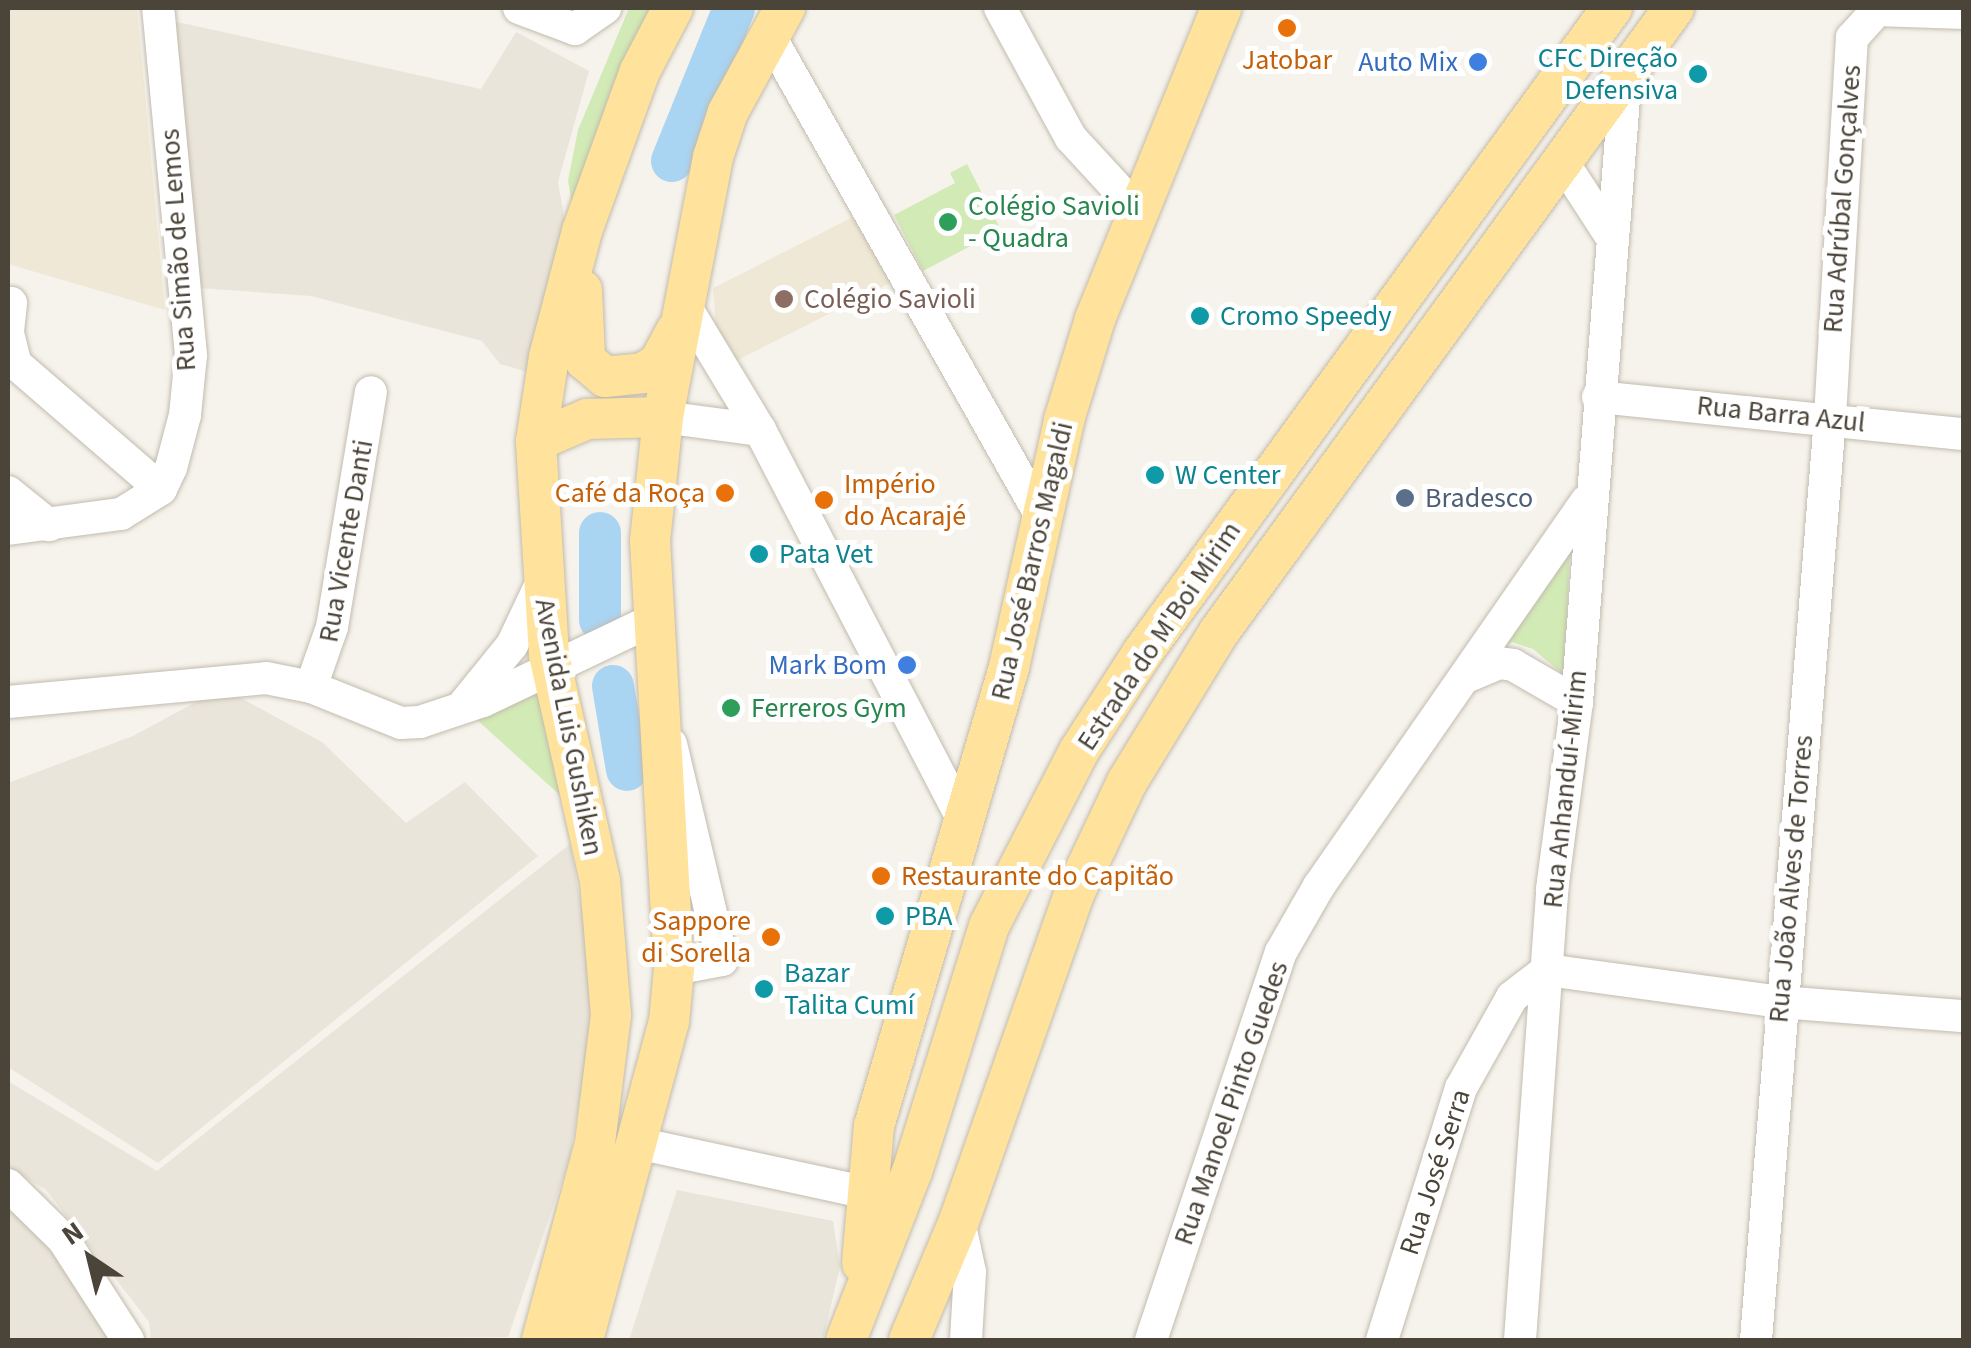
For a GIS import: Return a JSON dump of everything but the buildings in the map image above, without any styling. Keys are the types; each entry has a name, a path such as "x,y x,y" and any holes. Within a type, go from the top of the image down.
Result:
{"main road":[{"name":"Avenida Luis Gushiken","path":"542,1340 595,1143 611,1015 600,881 552,669 540,586 536,441 549,357 582,231 640,71 673,8"},
{"name":"Rua José Barros Magaldi","path":"853,1323 874,1126 966,826 1041,516 1094,319 1222,8"},
{"name":"Estrada do M'Boi Mirim","path":"853,1323 912,1172 989,926 1080,751 1143,652 1612,8"},
{"name":"Estrada do M'Boi Mirim","path":"908,1340 959,1220 1032,1002 1128,782 1219,632 1674,8"},
{"path":"582,1340 669,1022 674,969 650,541 662,417 687,310 712,157 777,20"},
{"path":"1562,161 1548,132 1568,68"},
{"path":"582,231 588,364 620,380 643,373 659,362 687,310"},
{"path":"536,441 587,419 662,417"},
{"path":"874,1126 959,1220"}],"street":[{"name":"Rua Simão de Lemos","path":"158,8 191,355 185,414 160,490"},
{"path":"519,8 575,29 605,8"},
{"path":"1000,8 1071,138 1139,212"},
{"name":"Rua Adrúbal Gonçalves","path":"1830,418 1852,38 1877,10 1964,13"},
{"path":"777,20 1041,516"},
{"name":"Rua Anhanduí-Mirim","path":"1520,1340 1547,970 1577,702 1588,500 1612,238 1624,169 1626,73"},
{"path":"1562,161 1612,238"},
{"path":"8,529 121,514 160,490 16,364 8,333 11,302"},
{"path":"687,310 760,430 966,826"},
{"name":"Rua Vicente Danti","path":"311,688 332,627 371,392"},
{"name":"Rua Barra Azul","path":"1598,397 1964,434"},
{"path":"662,417 760,430"},
{"name":"Rua João Alves de Torres","path":"1756,1340 1780,1002 1830,418"},
{"path":"8,492 49,525"},
{"name":"Rua Manoel Pinto Guedes","path":"1151,1340 1281,952 1319,886 1588,500"},
{"path":"454,713 496,669 540,586"},
{"path":"8,702 222,678 311,688 401,723 454,713 653,620"},
{"path":"1466,677 1499,663 1513,665 1577,702"},
{"path":"1547,970 1780,1002 1964,1016"},
{"name":"Rua José Serra","path":"1382,1340 1460,1088 1512,998 1547,970"},
{"path":"637,1143 868,1193"},
{"path":"8,1185 63,1239 128,1340"},
{"path":"959,1220 970,1272 966,1340"}],"shaded area":[{"path":"8,8 137,8 165,310 8,264"},
{"path":"173,21 481,89 516,32 589,71 558,182 565,222 531,373 500,364 482,341 311,296 199,288"},
{"name":"Colégio Savioli","path":"855,216 892,282 730,364 717,342 713,288"},
{"path":"222,688 322,742 406,823 465,782 538,856 158,1163 8,1067 8,783 133,736"},
{"path":"570,844 597,996 569,1161 508,1337 151,1340 149,1322 46,1190 8,1167 8,1081 157,1171"},
{"path":"677,1190 833,1221 840,1266 823,1340 629,1340"},
{"path":"8,1205 42,1236 116,1340 8,1340"}],"green space":[{"path":"629,8 654,8 573,209 568,181 578,130"},
{"name":"Colégio Savioli - Quadra","path":"967,164 1001,230 923,271 894,215 955,183 950,173"},
{"path":"1570,540 1565,676 1533,649 1512,642 1487,656"},
{"path":"536,694 546,695 573,807 476,719"}],"waterway":[{"path":"672,161 734,8"},
{"path":"600,533 600,620"},
{"path":"613,686 627,770"}],"place":[{"name":"Jatobar","path":"1287,28"},
{"name":"Auto Mix","path":"1478,62"},
{"name":"CFC Direção Defensiva","path":"1698,74"},
{"name":"Colégio Savioli - Quadra","path":"948,222"},
{"name":"Colégio Savioli","path":"784,299"},
{"name":"Cromo Speedy","path":"1200,316"},
{"name":"W Center","path":"1155,475"},
{"name":"Café da Roça","path":"725,493"},
{"name":"Bradesco","path":"1405,498"},
{"name":"Império do Acarajé","path":"824,500"},
{"name":"Pata Vet","path":"759,554"},
{"name":"Mark Bom","path":"907,665"},
{"name":"Ferreros Gym","path":"731,708"},
{"name":"Restaurante do Capitão","path":"881,876"},
{"name":"PBA","path":"885,916"},
{"name":"Sappore di Sorella","path":"771,937"},
{"name":"Bazar Talita Cumí","path":"764,989"}]}
